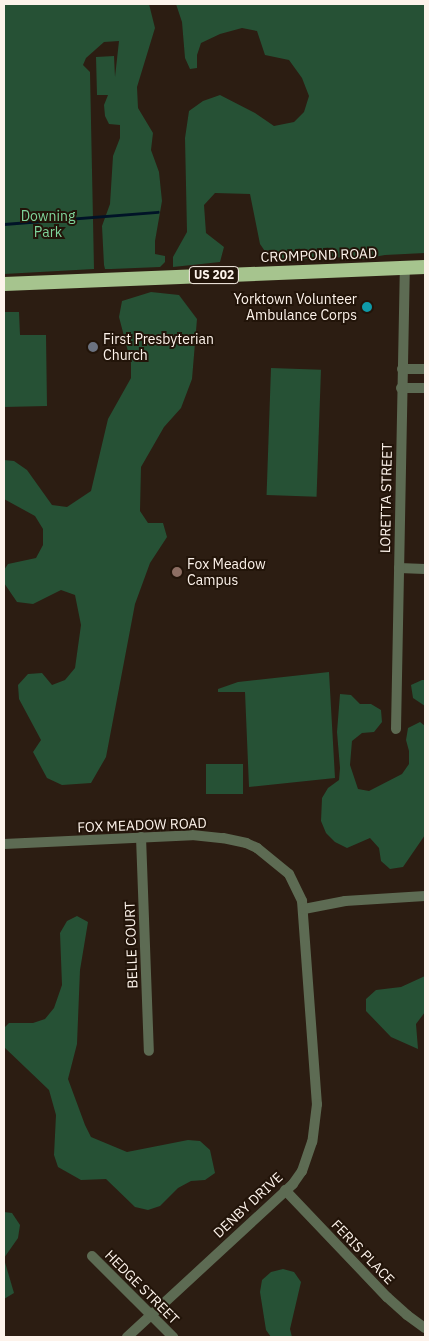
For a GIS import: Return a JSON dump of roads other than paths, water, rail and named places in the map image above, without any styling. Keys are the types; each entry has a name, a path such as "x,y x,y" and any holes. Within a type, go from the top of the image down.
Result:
{"highway":[{"name":"CROMPOND ROAD","path":"4,284 425,267"}],"street":[{"name":"LORETTA STREET","path":"396,728 401,388 405,268"},
{"path":"402,369 425,369"},
{"path":"401,388 425,388"},
{"path":"399,568 425,568"},
{"name":"FOX MEADOW ROAD","path":"4,844 192,835 246,843 257,848 289,874 297,888 304,909"},
{"name":"BELLE COURT","path":"142,837 149,1051"},
{"path":"304,909 345,901 425,896"},
{"name":"DENBY DRIVE","path":"127,1337 285,1190 302,1171 316,1124 316,1068 304,909"},
{"name":"FERIS PLACE","path":"285,1190 386,1297 425,1328"},
{"name":"HEDGE STREET","path":"92,1256 173,1337"}],"waterway":[{"path":"4,224 158,212"}],"place":[{"name":"Yorktown Volunteer Ambulance Corps","path":"367,307"},
{"name":"First Presbyterian Church","path":"93,347"},
{"name":"Fox Meadow Campus","path":"177,572"}],"park label":[{"name":"Downing Park","path":"48,224"}]}
